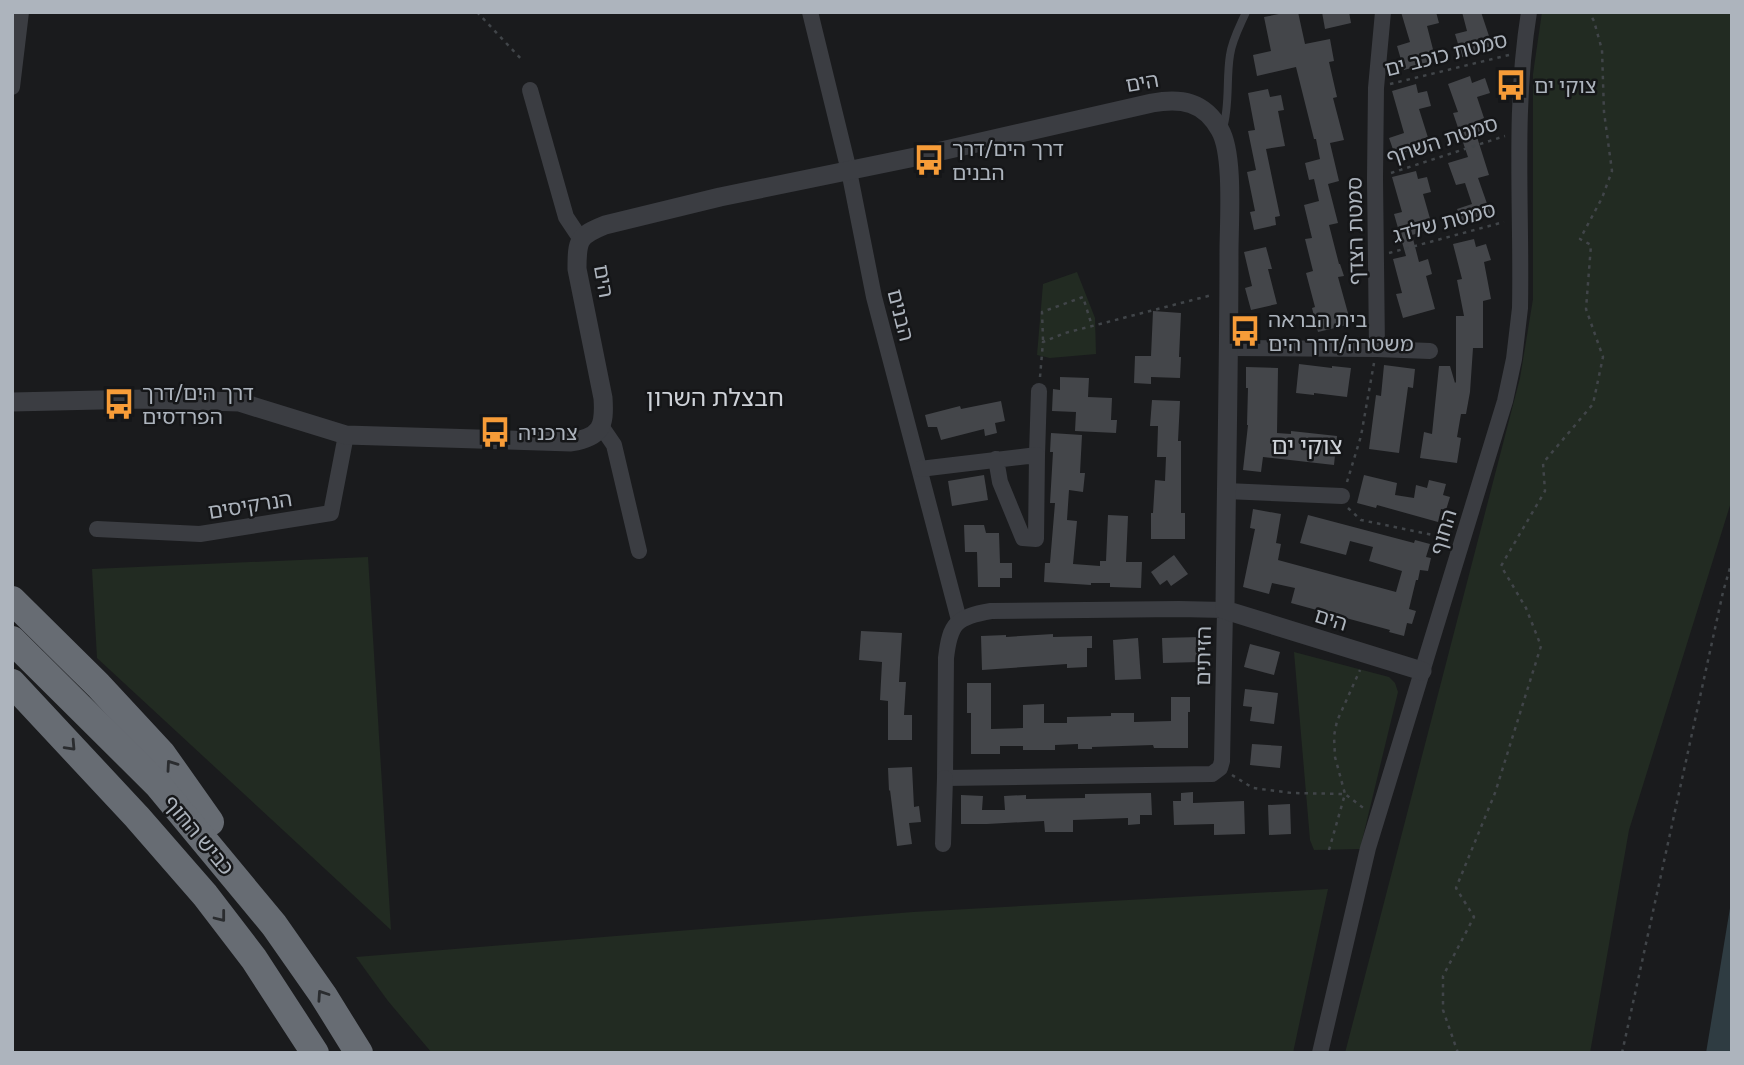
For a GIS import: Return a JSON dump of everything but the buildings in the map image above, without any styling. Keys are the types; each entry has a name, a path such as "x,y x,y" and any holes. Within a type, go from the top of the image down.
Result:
{"highway":[{"path":"14,601 162,754 224,840 274,925"},
{"name":"כביש החוף","path":"12,639 158,785 274,925 359,1053"},
{"name":"כביש החוף","path":"17,688 205,895 254,958 315,1053"}],"street":[{"name":"הבנים","path":"810,12 849,171 874,297 959,620"},
{"name":"סמטת הצדף","path":"1377,349 1376,88 1383,12"},
{"name":"החוף","path":"1320,1053 1377,818 1505,401 1514,359 1520,308 1519,131 1524,52 1530,12"},
{"path":"12,87 17,20"},
{"path":"530,90 566,217 580,238"},
{"name":"הים","path":"639,551 614,445 601,426 603,398 576,269 580,238 591,230 720,197 1172,100 1189,102 1202,109 1222,132"},
{"path":"1222,132 1229,166 1225,610"},
{"path":"1229,348 1430,351"},
{"path":"996,459 1000,482 1023,538 1036,539 1039,391"},
{"path":"12,402 144,399 239,402 346,435 571,442 594,436 601,426"},
{"name":"הנרקיסים","path":"97,530 200,534 331,513 346,435"},
{"path":"920,469 1037,454"},
{"path":"1226,491 1342,496"},
{"name":"הים","path":"1225,610 1422,671"},
{"name":"הזיתים","path":"959,620 991,611 1225,610 1220,768"},
{"path":"943,844 946,658 948,641 959,620"},
{"path":"945,778 1212,774 1220,768"}],"lane":[{"path":"1222,132 1227,116 1230,51 1246,12"}],"path":[{"path":"477,12 523,61"},
{"path":"1458,1053 1443,1010 1443,976 1474,917 1456,888 1495,793 1541,646 1526,608 1501,566 1545,491 1543,463 1593,404 1603,357 1586,309 1591,246 1580,239 1602,198 1612,171 1604,111 1602,50 1589,12"},
{"name":"סמטת כוכב ים","path":"1376,88 1524,52"},
{"name":"סמטת השחף","path":"1375,178 1519,131"},
{"name":"סמטת שלדג","path":"1376,257 1520,217"},
{"path":"1044,342 1065,332 1229,291"},
{"path":"1039,391 1044,342 1042,312 1083,297 1092,326"},
{"path":"1377,349 1361,436 1342,496 1349,510 1361,520 1462,541"},
{"path":"1622,1053 1732,561"},
{"path":"1329,850 1345,794 1335,757 1334,736 1337,721 1367,654"},
{"path":"1220,768 1253,788 1292,793 1345,794 1377,818"}],"shaded area":[{"path":"1542,12 1732,12 1732,499 1629,830 1590,1053 1345,1053 1520,378 1533,299 1533,74"},
{"path":"1077,272 1095,318 1096,354 1050,358 1037,355 1043,284"},
{"path":"368,557 391,930 97,658 92,569"},
{"path":"1294,652 1389,677 1395,683 1398,692 1360,849 1314,850 1310,840"},
{"path":"1328,889 1293,1053 432,1053 388,1001 356,957 913,912"},
{"path":"1732,896 1732,1053 1706,1053"}],"place":[{"name":"צוקי ים","path":"1511,85"},
{"name":"דרך הים/דרך הבנים","path":"929,160"},
{"name":"בית הבראה משטרה/דרך הים","path":"1245,331"},
{"name":"דרך הים/דרך הפרדסים","path":"119,404"},
{"name":"צרכניה","path":"495,432"}],"district":[{"name":"חבצלת השרון","path":"715,397"},
{"name":"צוקי ים","path":"1307,445"}]}
